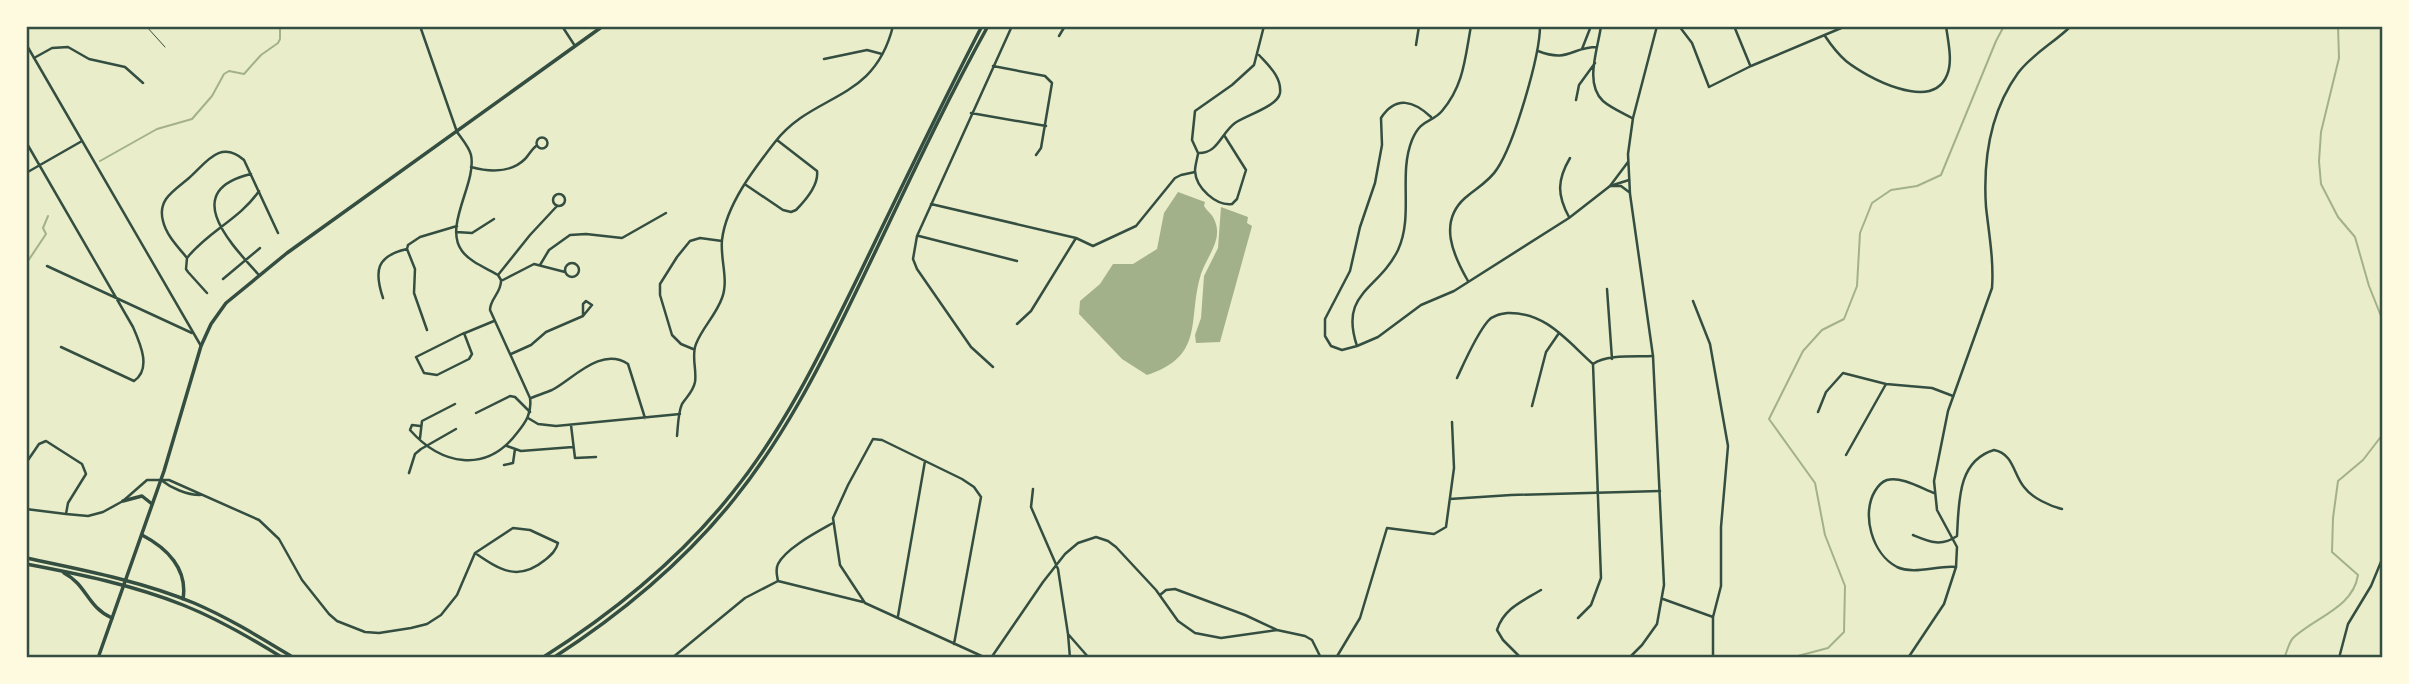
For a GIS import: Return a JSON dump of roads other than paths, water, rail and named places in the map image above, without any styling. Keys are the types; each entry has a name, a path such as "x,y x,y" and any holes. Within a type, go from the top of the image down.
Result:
{"main road":[{"path":"98,658 161,480 201,346 211,324 226,303 258,274 603,26"},
{"path":"542,658 599,619 660,568 705,524 750,470 815,362 982,26"},
{"path":"553,658 618,611 681,557 722,514 765,457 828,349 988,26"},
{"path":"123,501 142,496 152,504"},
{"path":"142,535 162,547 175,562 184,582 183,599"},
{"path":"26,561 119,581 183,599 236,624 294,658"},
{"path":"26,561 119,581"},
{"path":"58,570 76,580 95,608 112,618"},
{"path":"85,592 86,576"},
{"path":"130,584 216,619 283,658"}],"street":[{"path":"420,26 457,132 471,154 471,167 456,232 457,243 466,255 498,275 501,281 500,291 490,306 530,398 528,418 507,446 490,457 476,459 443,456 415,436 409,427 414,424 420,426"},
{"path":"562,26 575,46"},
{"path":"677,436 683,402 692,392 695,382 694,350 724,295 722,240 727,218 777,140 797,121 857,85 874,69 889,41 893,26"},
{"path":"993,367 971,347 916,269 913,259 917,236 1012,26"},
{"path":"1059,36 1065,26"},
{"path":"1224,135 1247,170 1237,199 1228,205 1213,200 1195,173 1198,153 1192,139 1195,111 1254,65 1259,55 1264,26"},
{"path":"1416,44 1419,26"},
{"path":"1357,346 1352,327 1352,310 1398,250 1406,223 1410,145 1416,132 1431,117 1441,112 1458,89 1471,26"},
{"path":"1468,281 1450,241 1452,222 1462,200 1499,168 1520,113 1538,51 1540,26"},
{"path":"1582,50 1591,26"},
{"path":"1601,26 1594,83 1601,99 1633,118"},
{"path":"1629,658 1653,631 1663,599 1653,356 1629,180 1633,118 1657,26"},
{"path":"1679,26 1692,43 1709,87 1751,66 1846,26"},
{"path":"1734,26 1751,66"},
{"path":"1825,36 1833,48 1858,69 1898,89 1917,93 1933,90 1948,74 1947,26"},
{"path":"1908,658 1944,604 1956,568 1958,549 1939,517 1934,492 1948,411 1992,288 1986,204 1988,150 1995,117 2003,97 2025,65 2071,26"},
{"path":"26,44 191,333 201,346"},
{"path":"34,58 52,48 68,47 89,59 125,67 143,83"},
{"path":"1538,51 1564,56 1597,47"},
{"path":"824,59 867,50 882,54"},
{"path":"1198,153 1210,150 1234,124 1272,104 1278,98 1278,80 1259,55"},
{"path":"1576,100 1580,85 1595,63"},
{"path":"993,66 1049,79 1052,88 1046,126 1041,148 1036,155"},
{"path":"1431,117 1420,106 1409,102 1391,106 1381,118 1380,166 1360,227 1350,271 1325,320 1324,332 1329,343 1336,348 1342,350 1357,346 1389,331 1421,305 1439,299 1569,218 1610,186 1629,162"},
{"path":"971,113 1046,126"},
{"path":"2383,125 2383,167"},
{"path":"746,185 785,211 796,210 804,201 817,182 817,171 777,140"},
{"path":"26,173 82,141"},
{"path":"26,142 133,327 142,352 140,375 136,381 61,347"},
{"path":"471,167 494,170 512,168 525,159 536,146"},
{"path":"187,258 162,220 163,209 169,192 190,177 207,159 219,153 237,154 244,160 278,233"},
{"path":"1569,218 1560,201 1559,192 1570,158"},
{"path":"931,204 1076,238 1093,246 1136,226 1175,178 1181,174 1195,173"},
{"path":"251,174 228,182 218,193 215,205 220,228 226,239 258,274"},
{"path":"1610,186 1629,180"},
{"path":"1610,186 1621,186 1630,194"},
{"path":"207,293 186,269 187,258 202,242 250,204 259,191"},
{"path":"498,275 557,205"},
{"path":"541,265 549,250 570,235 622,238 666,213"},
{"path":"456,232 472,233 494,219"},
{"path":"383,298 378,279 379,267 388,256 407,249 408,245 420,237 457,226"},
{"path":"917,236 1017,261"},
{"path":"694,350 681,344 673,335 660,295 660,284 690,241 700,238 722,240"},
{"path":"1017,324 1031,311 1076,238"},
{"path":"222,279 260,248"},
{"path":"407,249 415,269 414,293 427,330"},
{"path":"501,281 534,264 565,272"},
{"path":"47,266 191,333"},
{"path":"1607,289 1612,359"},
{"path":"1693,301 1710,344 1728,446 1721,527 1720,586 1713,617 1713,658"},
{"path":"1457,378 1488,321 1497,315 1533,315 1548,323 1593,364 1601,578 1591,605 1578,618"},
{"path":"511,354 531,345 546,332 583,316"},
{"path":"464,333 472,354 469,359 437,375 424,373 416,357 464,333 494,320"},
{"path":"1532,405 1546,352 1559,332"},
{"path":"1593,364 1612,359 1653,356"},
{"path":"530,398 554,389 591,364 619,360 628,364 645,418"},
{"path":"1818,412 1826,393 1843,373 1886,384 1932,388 1953,396"},
{"path":"1846,455 1886,384"},
{"path":"476,413 510,396 515,397 530,412"},
{"path":"420,438 420,426 425,419 455,404"},
{"path":"528,418 545,425 571,425 680,414"},
{"path":"1336,658 1360,618 1388,528 1434,534 1447,523 1455,450 1452,422"},
{"path":"571,425 574,455 577,460 596,457"},
{"path":"409,473 415,454 456,429"},
{"path":"865,603 840,565 833,523 848,485 871,441 877,439 974,487 981,497 954,644"},
{"path":"26,463 39,444 46,441 82,464 86,474 68,503 66,514"},
{"path":"507,446 515,449 573,447"},
{"path":"504,465 513,463 515,449"},
{"path":"1913,535 1933,544 1957,536 1959,501 1968,468 1979,456 1994,450 2007,456 2025,489 2051,506 2062,509"},
{"path":"898,617 925,461"},
{"path":"26,509 95,515 123,501 143,482 169,480 259,520 279,539 306,587 329,614 337,621 365,632 379,633 411,628 426,624 441,615 457,595 475,553 513,528 530,530 558,543 555,551 533,569 519,573 508,572 475,553"},
{"path":"1934,492 1898,480 1881,483 1871,498 1868,512 1874,538 1883,555 1898,568 1956,568"},
{"path":"1033,489 1031,507 1060,579 1070,658"},
{"path":"1450,499 1660,491"},
{"path":"778,581 776,569 782,558 815,532 833,523"},
{"path":"991,658 1056,565 1078,543 1097,537 1115,547 1160,595 1178,621 1203,636 1221,638 1277,630"},
{"path":"2339,658 2348,624 2371,586 2383,558"},
{"path":"672,658 745,598 778,581 865,603 986,658"},
{"path":"1160,595 1166,590 1175,589 1277,630 1305,636 1312,640 1321,658"},
{"path":"1521,658 1503,640 1497,629 1510,608 1541,590"},
{"path":"1663,599 1713,617"},
{"path":"1069,634 1089,658"}],"lane":[{"path":"146,26 165,47"}],"waterway":[{"path":"100,161 157,129 192,119 212,96 224,74 229,71 244,74 261,55 278,43 280,26"},
{"path":"1790,658 1828,648 1844,632 1845,586 1825,535 1815,483 1769,419 1803,351 1822,330 1844,319 1857,286 1860,233 1872,203 1891,190 1917,186 1941,175 2004,26"},
{"path":"2338,26 2339,58 2321,132 2321,184 2338,217 2355,237 2369,286 2383,321"},
{"path":"26,264 46,234 43,228 48,216"},
{"path":"2284,658 2293,638 2341,604 2355,586 2358,575 2332,552 2338,481 2363,460 2383,434"}]}
